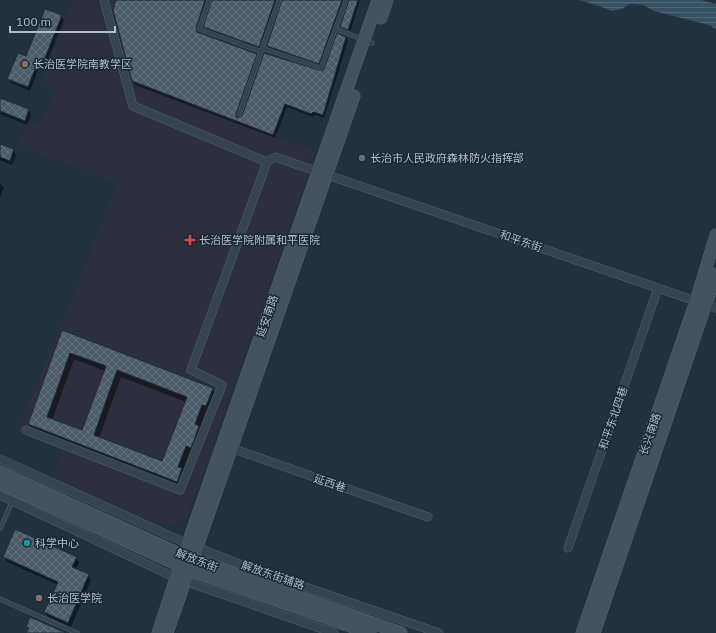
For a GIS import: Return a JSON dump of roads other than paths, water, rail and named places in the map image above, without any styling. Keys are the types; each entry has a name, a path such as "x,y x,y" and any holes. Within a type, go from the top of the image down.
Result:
{"main road":[{"name":"延安南路","path":"368,42 378,0"},
{"name":"延安南路","path":"158,633 184,569 368,42 387,0"},
{"name":"延安南路","path":"192,546 231,448 322,173"},
{"name":"长兴南路","path":"582,633 706,305 716,235"},
{"name":"长兴南路","path":"594,633 716,274"},
{"name":"解放东街","path":"0,472 184,569 402,633"},
{"name":"解放东街","path":"1,491 184,569 370,633"},
{"name":"延安南路","path":"167,633 184,569"}],"street":[{"path":"26,430 180,490 222,385 190,370 267,162 133,106 104,0"},
{"name":"和平东街","path":"267,162 275,157 706,305"},
{"name":"和平东北四巷","path":"568,548 658,288"},
{"name":"延西巷","path":"231,448 428,517"},
{"name":"解放东街辅路","path":"0,459 192,546 239,564 439,633"},
{"path":"184,569 334,633"}],"lane":[{"path":"209,0 199,29 260,51 265,49 321,68 346,0"},
{"path":"239,115 279,0"},
{"path":"336,29 368,42"},
{"path":"0,529 14,496"},
{"path":"0,599 77,633"}],"place":[{"name":"长治医学院南教学区","path":"25,64"},
{"name":"长治市人民政府森林防火指挥部","path":"362,158"},
{"name":"长治医学院附属和平医院","path":"190,240"},
{"name":"科学中心","path":"27,543"},
{"name":"长治医学院","path":"39,598"}]}
